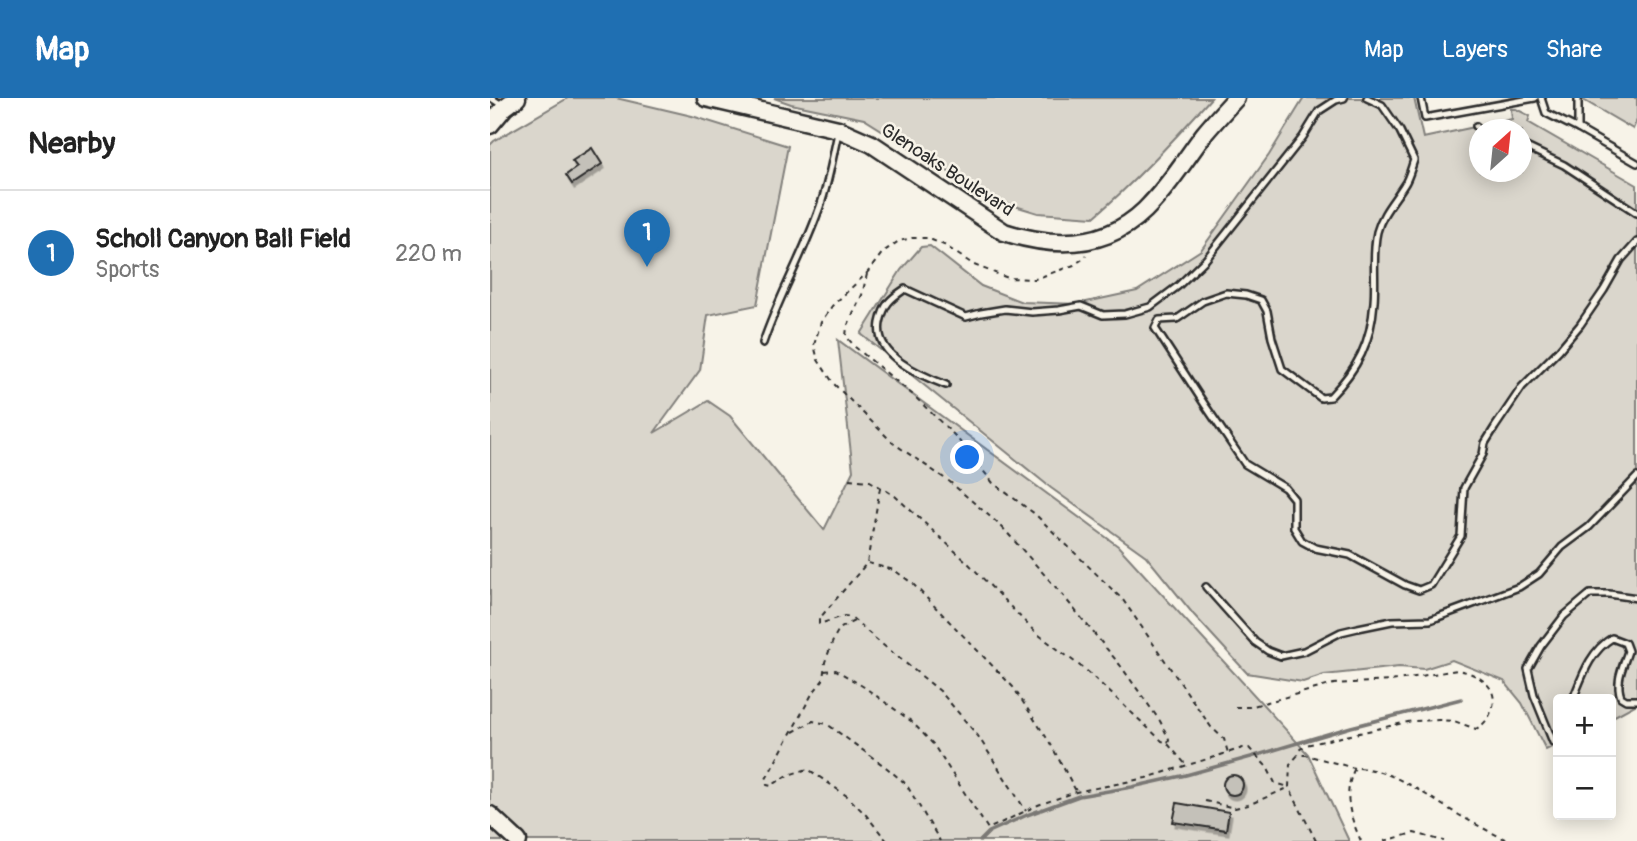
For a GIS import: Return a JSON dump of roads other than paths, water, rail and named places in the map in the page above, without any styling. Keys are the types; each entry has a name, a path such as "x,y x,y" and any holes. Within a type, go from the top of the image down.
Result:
{"street":[{"name":"Glenoaks Boulevard","path":"706,98 838,130 872,144 1004,232 1055,243 1083,241 1126,226 1169,182 1206,131 1236,98"},
{"path":"490,125 504,101"},
{"path":"490,815 518,841"}],"lane":[{"path":"946,385 925,377 893,357 881,343 878,331 881,315 890,298 905,289 966,317 1005,309 1032,312 1081,306 1104,315 1125,314 1150,307 1178,286 1206,259 1303,136 1319,111 1344,98"},
{"path":"1367,98 1382,105 1400,131 1414,160 1406,183 1383,215 1377,234 1374,302 1368,337 1360,359 1336,391 1330,397 1321,398 1282,369 1267,311 1261,300 1226,293 1203,301 1177,319 1159,320 1155,328 1245,464 1285,488 1294,499 1294,528 1302,541 1315,548 1350,555 1419,590 1431,585 1461,536 1464,488 1483,454 1485,443 1522,387 1580,325 1621,260 1637,242"},
{"path":"1421,98 1425,118 1535,98"},
{"path":"1541,98 1546,113 1637,163"},
{"path":"1578,98 1578,129"},
{"path":"763,343 773,312 819,210 838,130"},
{"path":"1532,150 1564,165 1637,213"},
{"path":"1206,587 1255,642 1281,656 1304,652 1342,632 1357,628 1392,621 1430,620 1518,587 1539,574 1562,547 1589,527 1637,477"},
{"path":"1553,742 1534,695 1528,669 1541,646 1564,616 1590,594 1637,598"},
{"path":"1575,694 1591,659 1604,643 1612,638 1625,643 1628,652 1620,675 1618,688 1621,697 1637,700"}],"waterway":[{"path":"980,841 989,832 1079,796 1186,775 1351,727 1461,699"}],"place":[{"name":"Scholl Canyon Ball Field","path":"647,267"}]}
